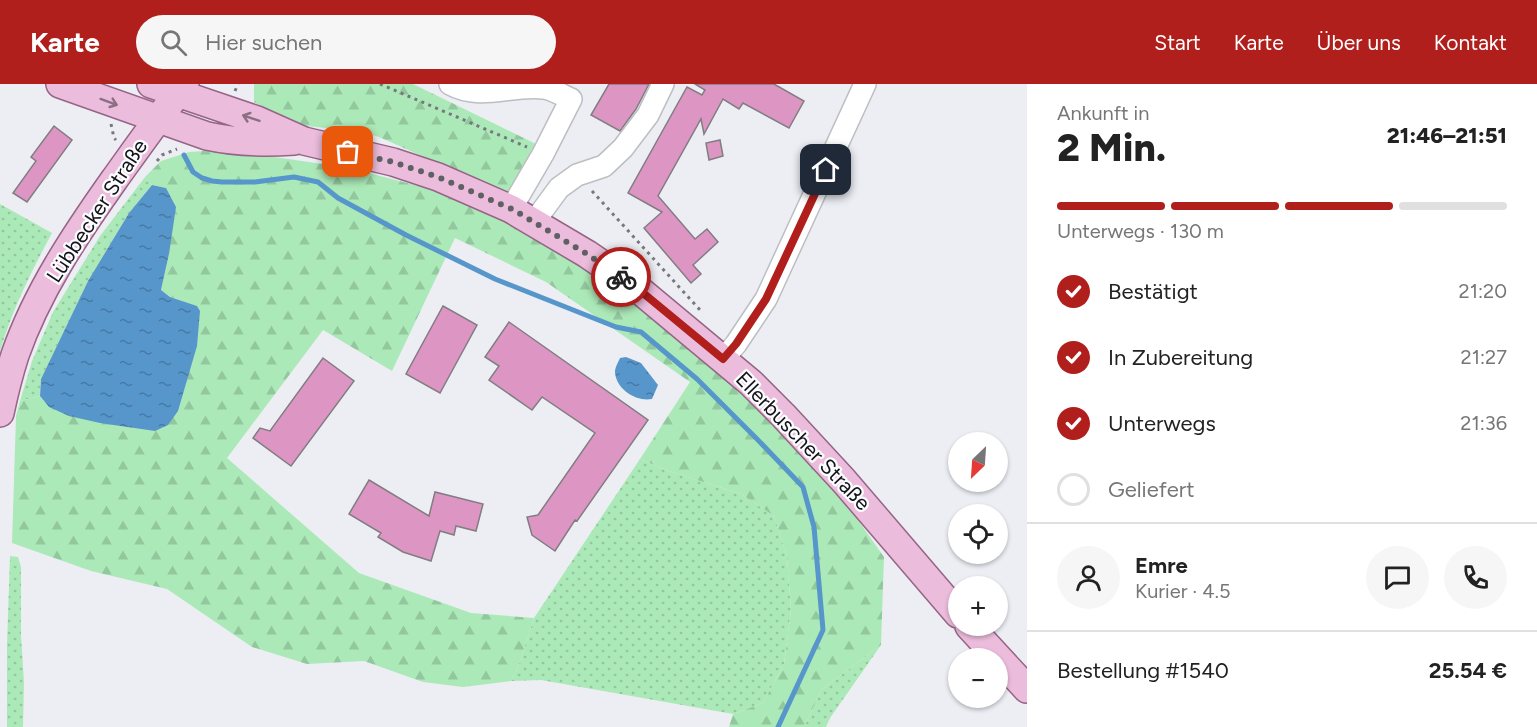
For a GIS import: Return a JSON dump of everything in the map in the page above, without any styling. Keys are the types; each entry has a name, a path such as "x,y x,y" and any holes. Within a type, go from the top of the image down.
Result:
{"main road":[{"name":"Ellerbuscher Straße","path":"60,84 207,136 270,143 304,141"},
{"name":"Ellerbuscher Straße","path":"151,84 181,88 304,141 393,162 438,177 523,215 587,254 637,288 751,383 829,464 948,602"},
{"name":"Lübbecker Straße","path":"0,413 16,354 35,308 60,261 82,224 181,88"},
{"path":"978,636 1027,689"}],"street":[{"path":"450,84 461,90 484,93 504,89 546,88 571,99 523,215"},
{"path":"523,215 577,175 604,166 623,148 648,115 663,84"},
{"path":"723,359 736,344 766,299 865,84"}],"green space":[{"path":"254,84 413,84 538,145 507,197 458,172 379,137 357,131 306,126 280,117 254,102"},
{"path":"189,152 248,153 350,168 449,194 568,256 663,323 731,378 839,493 884,557 881,645 821,690 804,727 729,727 733,714 763,703 784,664 791,610 787,556 774,516 741,494 666,470 640,459 690,382 546,282 455,238 392,371 323,330 227,458 359,573 471,613 534,618 511,681 463,687 423,682 364,661 307,664 252,647 167,589 91,571 12,543 16,416 20,401 40,396 49,407 196,306 170,297 161,290 169,254 166,188 152,185 145,177 161,161"},
{"path":"145,177 152,185 129,213 88,281 41,379 40,396 20,401 32,361 53,312 100,236"},
{"path":"0,204 52,233 23,290 0,351"},
{"path":"640,459 666,470 741,494 774,516 787,556 791,610 784,664 763,703 733,714 541,680 511,681 534,618"},
{"path":"10,556 18,557 21,567 23,727 7,727"},
{"path":"881,645 826,727 804,727 821,690"}],"water":[{"path":"152,185 166,188 176,207 161,290 170,297 197,306 200,311 197,346 178,411 168,425 155,431 69,416 49,407 40,396 41,379 88,281 129,213"},
{"path":"626,357 641,363 658,385 652,399 634,397 619,384 616,378 616,368 620,358"}],"building":[{"path":"609,84 649,84 636,109 620,131 591,115"},
{"path":"695,84 774,84 804,101 789,128 743,103 739,109 723,99 704,134 701,119 658,196 695,239 707,229 718,242 693,265 701,274 691,283 644,228 662,212 628,193 687,87 702,95 705,90"},
{"path":"54,126 72,140 27,202 13,193 36,161 31,157"},
{"path":"720,140 723,156 709,160 706,143"},
{"path":"443,306 477,325 440,393 406,374"},
{"path":"509,322 648,420 555,551 532,535 527,517 538,515 595,433 542,397 532,410 489,380 499,366 485,357"},
{"path":"323,358 354,381 291,466 253,438 260,428 270,431"},
{"path":"369,480 429,516 435,492 483,504 476,531 456,526 454,535 440,531 431,561 403,552 378,537 381,533 349,514"}],"waterway":[{"path":"184,155 193,172 212,181 255,182 294,177 318,182 338,198 495,279 616,327 641,332 697,379 803,487 814,527 823,630 778,727"}],"way so far":[{"path":"348,152 393,162 438,177 512,209 621,277"}],"route":[{"path":"621,277 723,359 736,344 766,299 826,170"}]}
